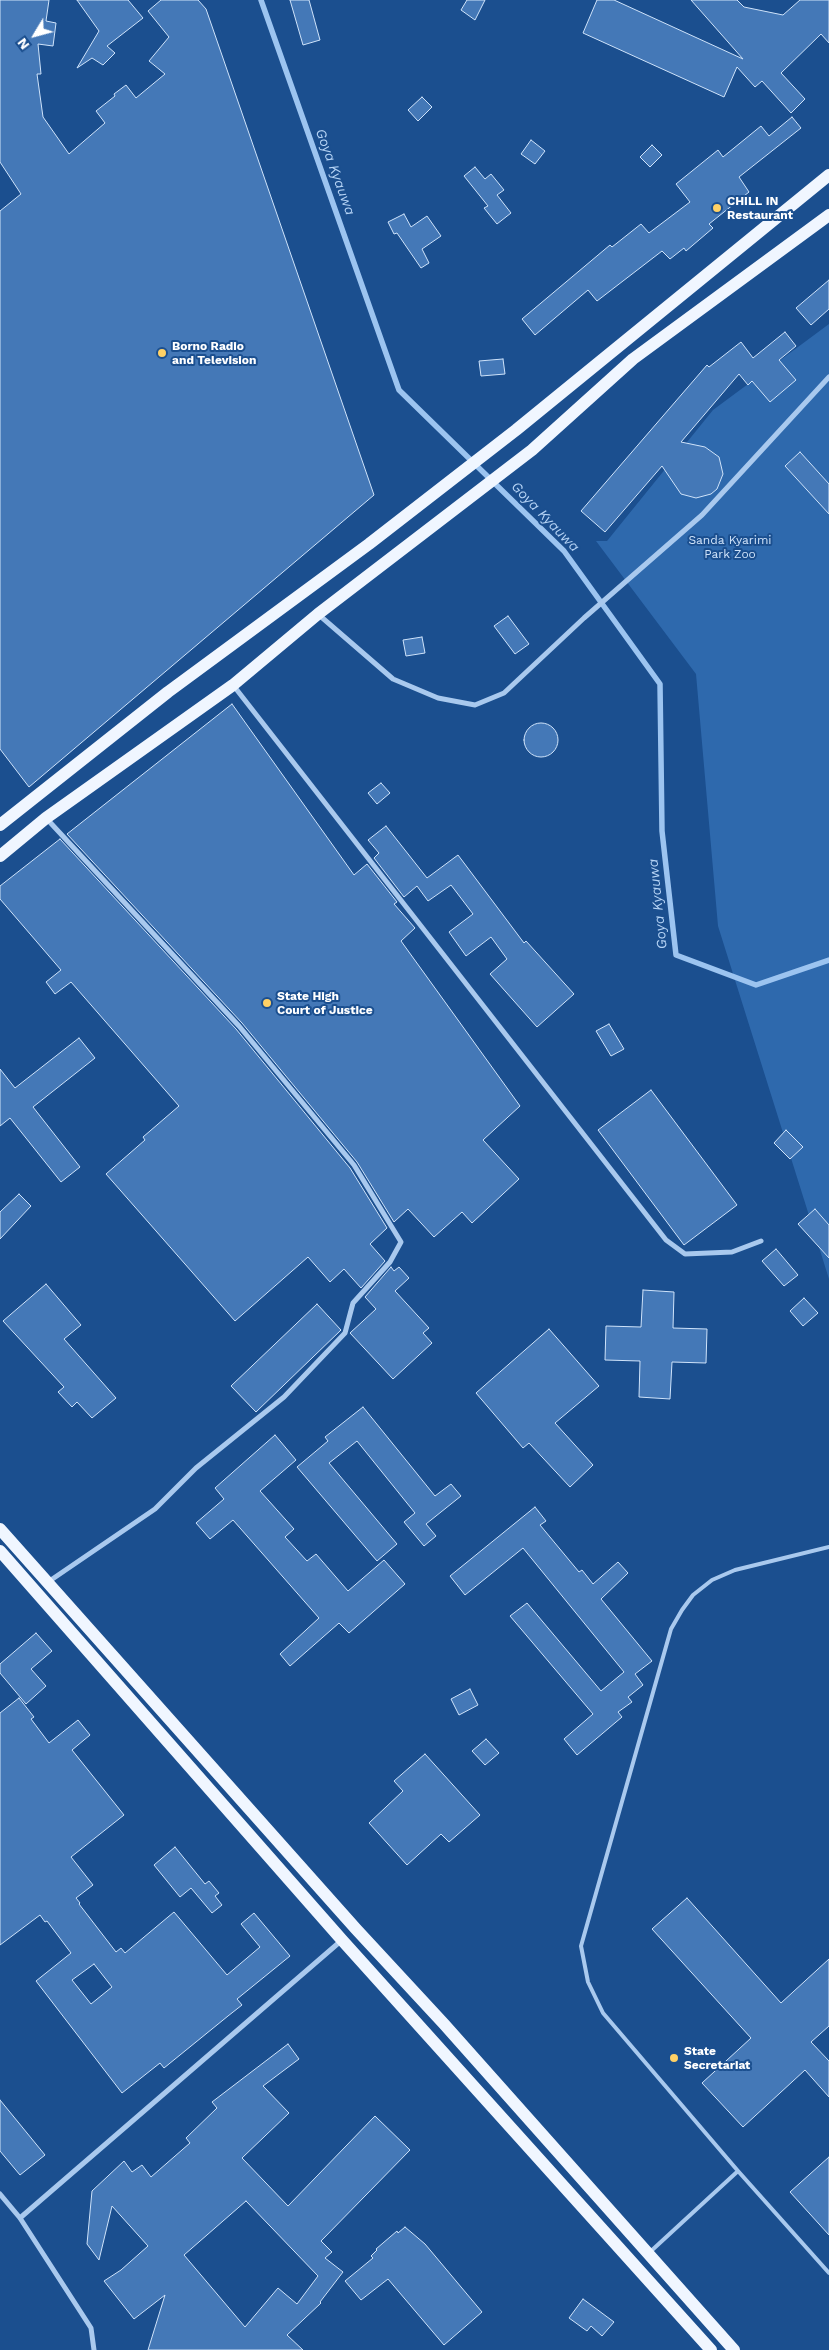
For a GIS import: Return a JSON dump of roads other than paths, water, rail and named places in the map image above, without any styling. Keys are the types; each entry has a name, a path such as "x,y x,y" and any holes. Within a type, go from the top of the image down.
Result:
{"main road":[{"path":"0,825 168,692 368,544 516,430 829,175"},
{"path":"0,856 46,818 233,685 318,614 532,450 633,360 829,215"},
{"path":"0,1529 349,1922 444,2024 734,2350"},
{"path":"0,1551 342,1940 711,2350"}],"street":[{"path":"318,614 393,679 438,698 475,704 504,693 584,618 702,514 829,378"},
{"path":"233,685 666,1240 685,1254 732,1252 762,1242"},
{"path":"46,818 239,1026 354,1165 402,1242 390,1262 353,1303 345,1333 284,1397 196,1468 155,1509 48,1582"},
{"path":"20,2218 342,1940"},
{"path":"0,2194 20,2218 91,2328 94,2350"}],"lane":[{"path":"829,1546 735,1570 712,1580 692,1595 682,1610 671,1628 581,1946 588,1982 602,2013 738,2171 829,2272"},
{"path":"649,2253 738,2171"}],"waterway":[{"name":"Goya Kyauwa","path":"261,0 399,390 564,551 660,684 662,831 676,955 756,985 829,960"}],"place":[{"name":"CHILL IN Restaurant","path":"717,208"},
{"name":"Borno Radio and Television","path":"162,353"},
{"name":"State High Court of Justice","path":"267,1003"},
{"name":"State Secretariat","path":"674,2058"}],"park label":[{"name":"Sanda Kyarimi Park Zoo","path":"730,547"}]}
